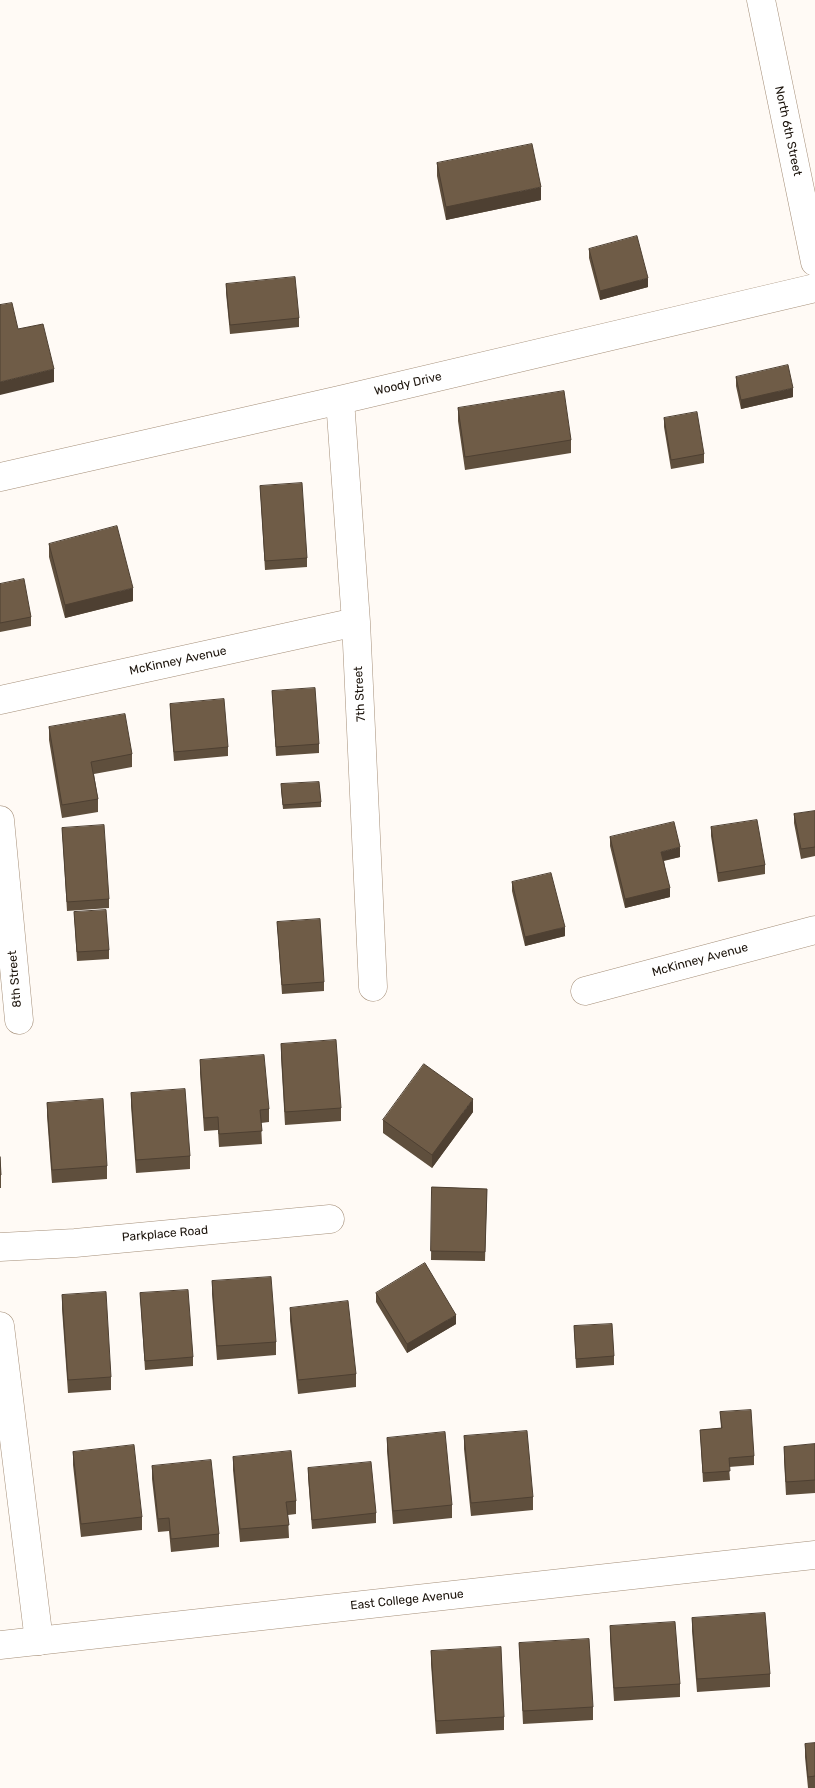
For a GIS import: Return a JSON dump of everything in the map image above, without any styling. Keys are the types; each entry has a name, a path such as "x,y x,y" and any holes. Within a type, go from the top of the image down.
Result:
{"street":[{"name":"North 6th Street","path":"761,0 815,262"},
{"name":"Woody Drive","path":"0,477 340,400 815,288"},
{"name":"7th Street","path":"340,400 356,622 373,987"},
{"name":"McKinney Avenue","path":"0,700 356,622"},
{"name":"8th Street","path":"0,820 19,1020"},
{"name":"McKinney Avenue","path":"585,991 815,930"},
{"name":"Parkplace Road","path":"0,1247 75,1243 330,1218"},
{"path":"0,1326 39,1640"},
{"name":"East College Avenue","path":"0,1645 815,1555"}],"building":[{"path":"532,144 541,187 446,207 437,163"},
{"path":"637,236 648,278 600,291 589,249"},
{"path":"295,277 299,318 230,325 226,284"},
{"path":"12,303 18,329 43,324 54,369 0,382 0,305"},
{"path":"788,365 793,388 741,400 736,377"},
{"path":"564,391 571,440 465,457 458,408"},
{"path":"697,412 704,454 671,460 664,418"},
{"path":"302,483 307,558 265,561 260,486"},
{"path":"117,526 133,588 65,605 49,544"},
{"path":"24,579 31,617 0,623 0,584"},
{"path":"315,688 319,744 276,747 272,691"},
{"path":"224,699 228,747 174,752 170,704"},
{"path":"125,714 132,754 91,762 98,799 62,805 49,727"},
{"path":"319,782 321,802 283,805 281,784"},
{"path":"815,811 815,847 801,849 794,814"},
{"path":"757,820 765,865 718,873 711,827"},
{"path":"674,822 680,847 661,852 670,888 625,899 610,837"},
{"path":"104,825 109,899 67,902 62,828"},
{"path":"551,873 565,927 525,937 512,882"},
{"path":"106,910 109,950 77,952 74,912"},
{"path":"320,919 324,982 282,985 277,922"},
{"path":"336,1040 341,1108 285,1112 281,1044"},
{"path":"264,1055 269,1109 260,1110 262,1131 219,1134 218,1117 204,1118 200,1060"},
{"path":"424,1064 473,1099 432,1155 383,1120"},
{"path":"185,1089 190,1156 136,1160 131,1093"},
{"path":"103,1099 107,1166 52,1170 47,1103"},
{"path":"432,1187 487,1189 485,1252 431,1251"},
{"path":"425,1263 456,1315 407,1344 376,1293"},
{"path":"271,1277 276,1342 217,1346 212,1281"},
{"path":"188,1290 193,1357 145,1361 140,1293"},
{"path":"106,1292 111,1377 68,1380 62,1295"},
{"path":"348,1301 356,1374 298,1380 290,1308"},
{"path":"612,1324 614,1356 576,1359 574,1326"},
{"path":"751,1410 754,1456 729,1458 730,1471 703,1473 700,1430 722,1428 720,1412"},
{"path":"527,1431 533,1497 471,1503 464,1436"},
{"path":"445,1432 452,1505 393,1511 387,1438"},
{"path":"815,1444 815,1480 786,1482 784,1447"},
{"path":"134,1445 142,1517 81,1524 73,1452"},
{"path":"291,1451 296,1501 286,1502 289,1525 240,1529 233,1457"},
{"path":"211,1460 219,1534 171,1539 169,1518 158,1519 152,1466"},
{"path":"371,1462 376,1513 312,1520 308,1468"},
{"path":"765,1613 770,1674 697,1679 692,1618"},
{"path":"675,1622 680,1684 614,1688 610,1626"},
{"path":"589,1639 593,1707 523,1711 519,1643"},
{"path":"501,1647 504,1717 436,1721 431,1651"},
{"path":"815,1743 815,1776 808,1777 805,1744"}]}
